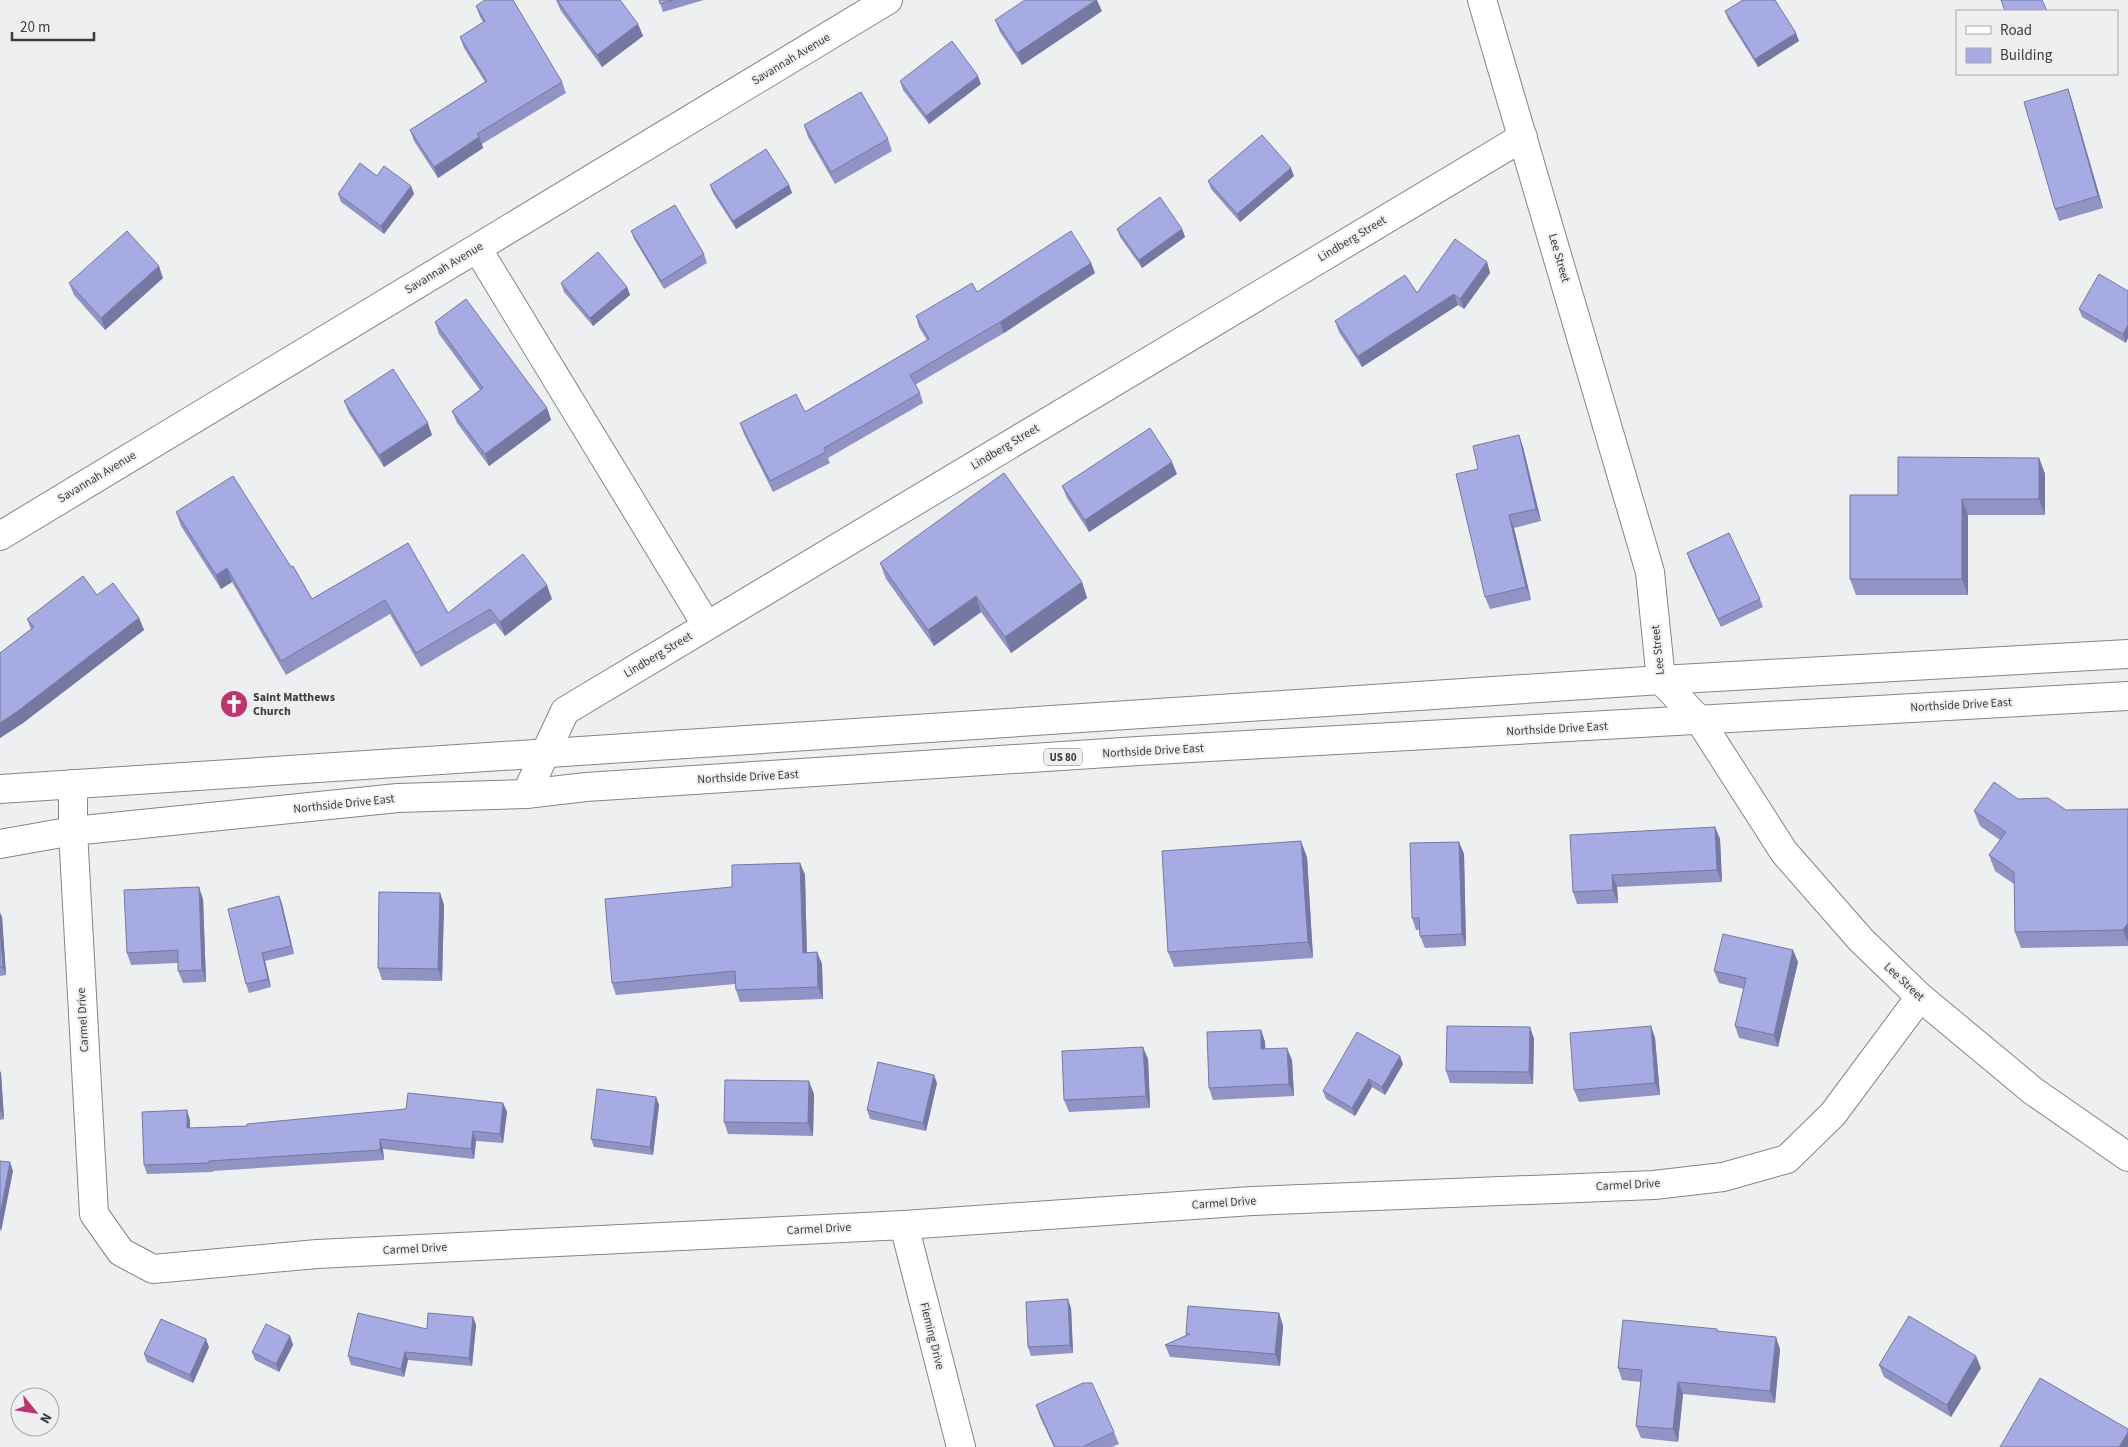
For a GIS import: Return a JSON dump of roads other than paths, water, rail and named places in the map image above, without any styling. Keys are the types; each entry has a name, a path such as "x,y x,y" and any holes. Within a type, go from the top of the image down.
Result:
{"street":[{"name":"Savannah Avenue","path":"0,536 888,0"},
{"name":"Lee Street","path":"1482,0 1524,137 1650,572 1661,680 1700,721 1784,852 1861,940 1920,998 2033,1091 2128,1157"},
{"name":"Lindberg Street","path":"526,794 565,711 1524,137"},
{"path":"477,248 707,626"},
{"path":"0,789 1661,680 2128,654"},
{"name":"Northside Drive East","path":"0,844 73,831 398,798 526,794 586,787 1138,751 2128,696"},
{"name":"Carmel Drive","path":"73,784 73,831 94,1214 121,1252 153,1269 317,1254 904,1225 1252,1202 1654,1185 1723,1177 1787,1159 1833,1114 1920,998"},
{"name":"Fleming Drive","path":"904,1225 961,1447"}],"place":[{"name":"Saint Matthews Church","path":"234,704"}]}
